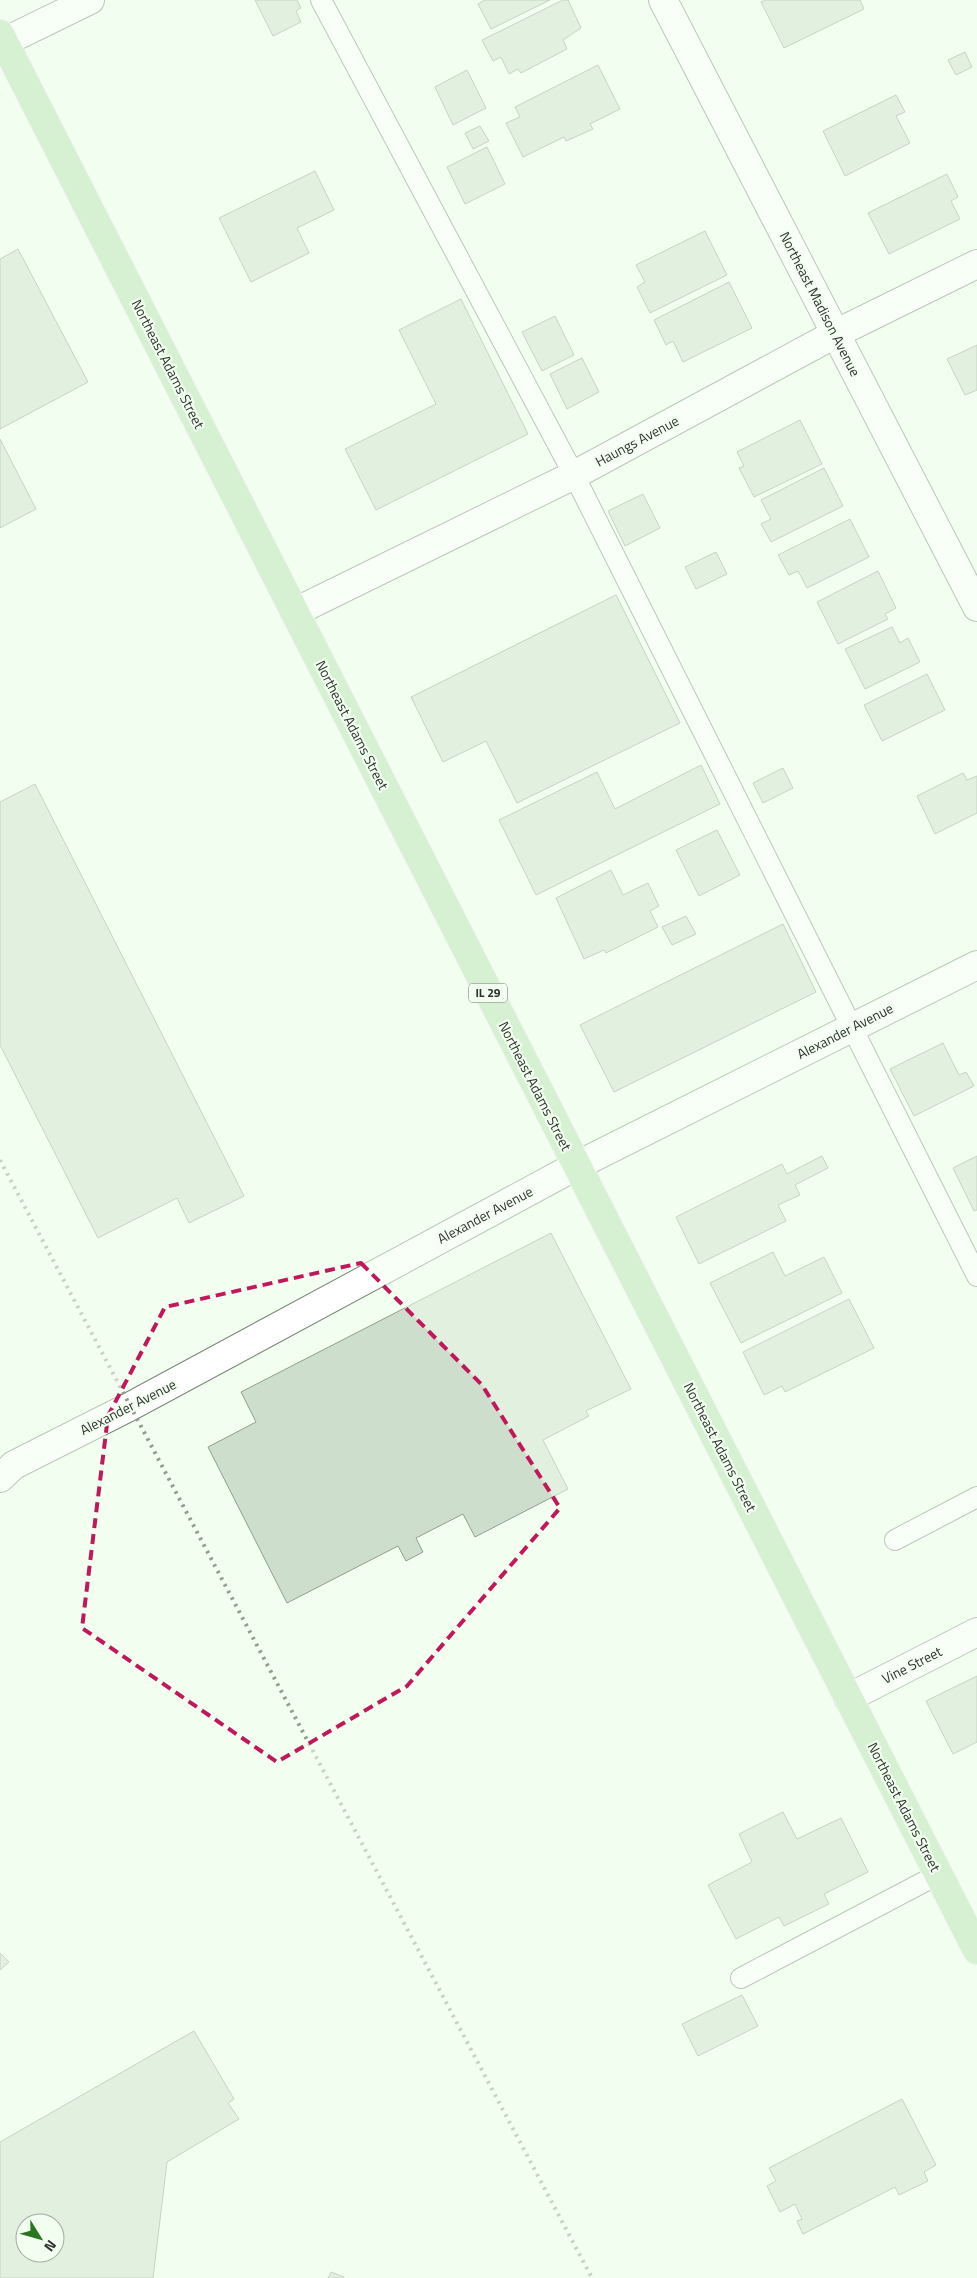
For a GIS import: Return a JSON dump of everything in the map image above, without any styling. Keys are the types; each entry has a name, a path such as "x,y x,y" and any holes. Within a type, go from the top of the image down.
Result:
{"main road":[{"name":"Northeast Adams Street","path":"2,38 977,1950"}],"street":[{"path":"2,38 90,0"},
{"name":"Northeast Madison Avenue","path":"663,0 977,607"},
{"name":"Haungs Avenue","path":"295,612 574,475 835,334 977,264"},
{"name":"Alexander Avenue","path":"0,1478 14,1465 131,1406 576,1166 977,965"},
{"name":"Vine Street","path":"848,1698 977,1632"}],"lane":[{"path":"322,0 574,475 977,1276"},
{"path":"895,1540 977,1497"},
{"path":"741,1978 939,1874"}],"highlighted area":[{"path":"361,1263 482,1385 560,1508 407,1686 277,1762 82,1628 108,1416 165,1307"}],"building":[{"path":"255,0 297,0 301,8 296,11 301,22 273,36"},
{"path":"485,0 550,0 491,29 478,4"},
{"path":"563,0 568,0 581,28 563,40 567,49 521,73 518,69 509,74 501,57 493,61 482,40"},
{"path":"766,0 860,0 864,9 784,48 761,2"},
{"path":"965,52 972,67 956,75 948,60"},
{"path":"598,65 620,109 590,124 593,129 566,141 564,137 523,157 506,123 520,117 515,107"},
{"path":"467,70 486,108 453,125 435,87"},
{"path":"896,95 905,112 896,116 910,143 845,176 823,131"},
{"path":"480,126 489,141 473,149 465,133"},
{"path":"487,147 505,184 465,204 447,167"},
{"path":"315,171 334,210 297,228 309,253 251,282 219,218"},
{"path":"947,174 958,197 951,201 960,219 889,254 868,213"},
{"path":"705,231 727,275 650,313 637,287 645,282 636,265"},
{"path":"18,249 88,382 0,429 0,259"},
{"path":"729,282 752,328 683,362 673,341 666,345 654,320"},
{"path":"461,299 528,434 376,510 345,449 436,404 399,330"},
{"path":"555,316 574,355 542,371 522,332"},
{"path":"977,345 977,390 965,395 947,359"},
{"path":"582,358 599,392 567,409 550,374"},
{"path":"800,420 822,464 754,497 739,468 744,466 737,452"},
{"path":"0,439 36,509 0,528"},
{"path":"824,468 843,506 771,542 761,524 771,519 761,500"},
{"path":"643,494 660,528 625,546 608,511"},
{"path":"850,519 869,557 807,588 798,571 789,575 778,555"},
{"path":"716,552 727,574 696,589 685,567"},
{"path":"878,571 896,608 885,614 888,619 838,644 817,602"},
{"path":"616,595 680,723 517,803 486,741 443,762 411,697"},
{"path":"892,627 900,643 908,638 920,662 865,689 845,649"},
{"path":"927,674 945,710 882,741 864,705"},
{"path":"701,765 720,804 536,895 499,820 597,772 615,809"},
{"path":"783,768 793,788 763,803 753,783"},
{"path":"963,773 967,780 977,776 977,813 935,834 917,796"},
{"path":"35,784 244,1196 189,1223 177,1198 98,1238 0,1045 0,802"},
{"path":"717,830 740,875 699,896 676,850"},
{"path":"611,870 623,895 648,883 659,906 650,911 658,927 606,953 604,950 584,959 556,898"},
{"path":"686,916 696,934 672,945 662,927"},
{"path":"783,924 816,992 614,1092 580,1025"},
{"path":"943,1043 959,1075 966,1072 974,1086 914,1116 890,1069"},
{"path":"822,1156 828,1168 795,1185 800,1195 778,1205 786,1221 699,1264 676,1217 782,1164 787,1174"},
{"path":"977,1156 977,1210 974,1211 953,1168"},
{"path":"551,1233 631,1389 586,1411 589,1416 543,1440 568,1489 475,1537 463,1514 416,1538 423,1552 406,1561 398,1546 287,1603 208,1447 256,1422 241,1392"},
{"path":"773,1252 785,1276 824,1257 842,1293 741,1343 710,1283"},
{"path":"849,1299 874,1348 785,1392 782,1386 764,1395 743,1352"},
{"path":"977,1676 977,1742 953,1754 926,1701"},
{"path":"783,1812 797,1839 841,1818 868,1872 824,1894 829,1904 784,1926 779,1917 736,1939 708,1885 752,1862 739,1834"},
{"path":"0,1953 9,1962 0,1970"},
{"path":"742,1995 758,2026 698,2056 682,2024"},
{"path":"194,2031 234,2099 228,2103 239,2119 167,2162 153,2278 0,2278 0,2142"},
{"path":"902,2099 936,2165 924,2172 928,2181 899,2195 895,2187 803,2234 797,2221 802,2219 795,2204 780,2212 767,2186 776,2181 769,2168"},
{"path":"331,2272 344,2277 344,2278 328,2278"}],"railway":[{"path":"0,1160 592,2278"}]}
